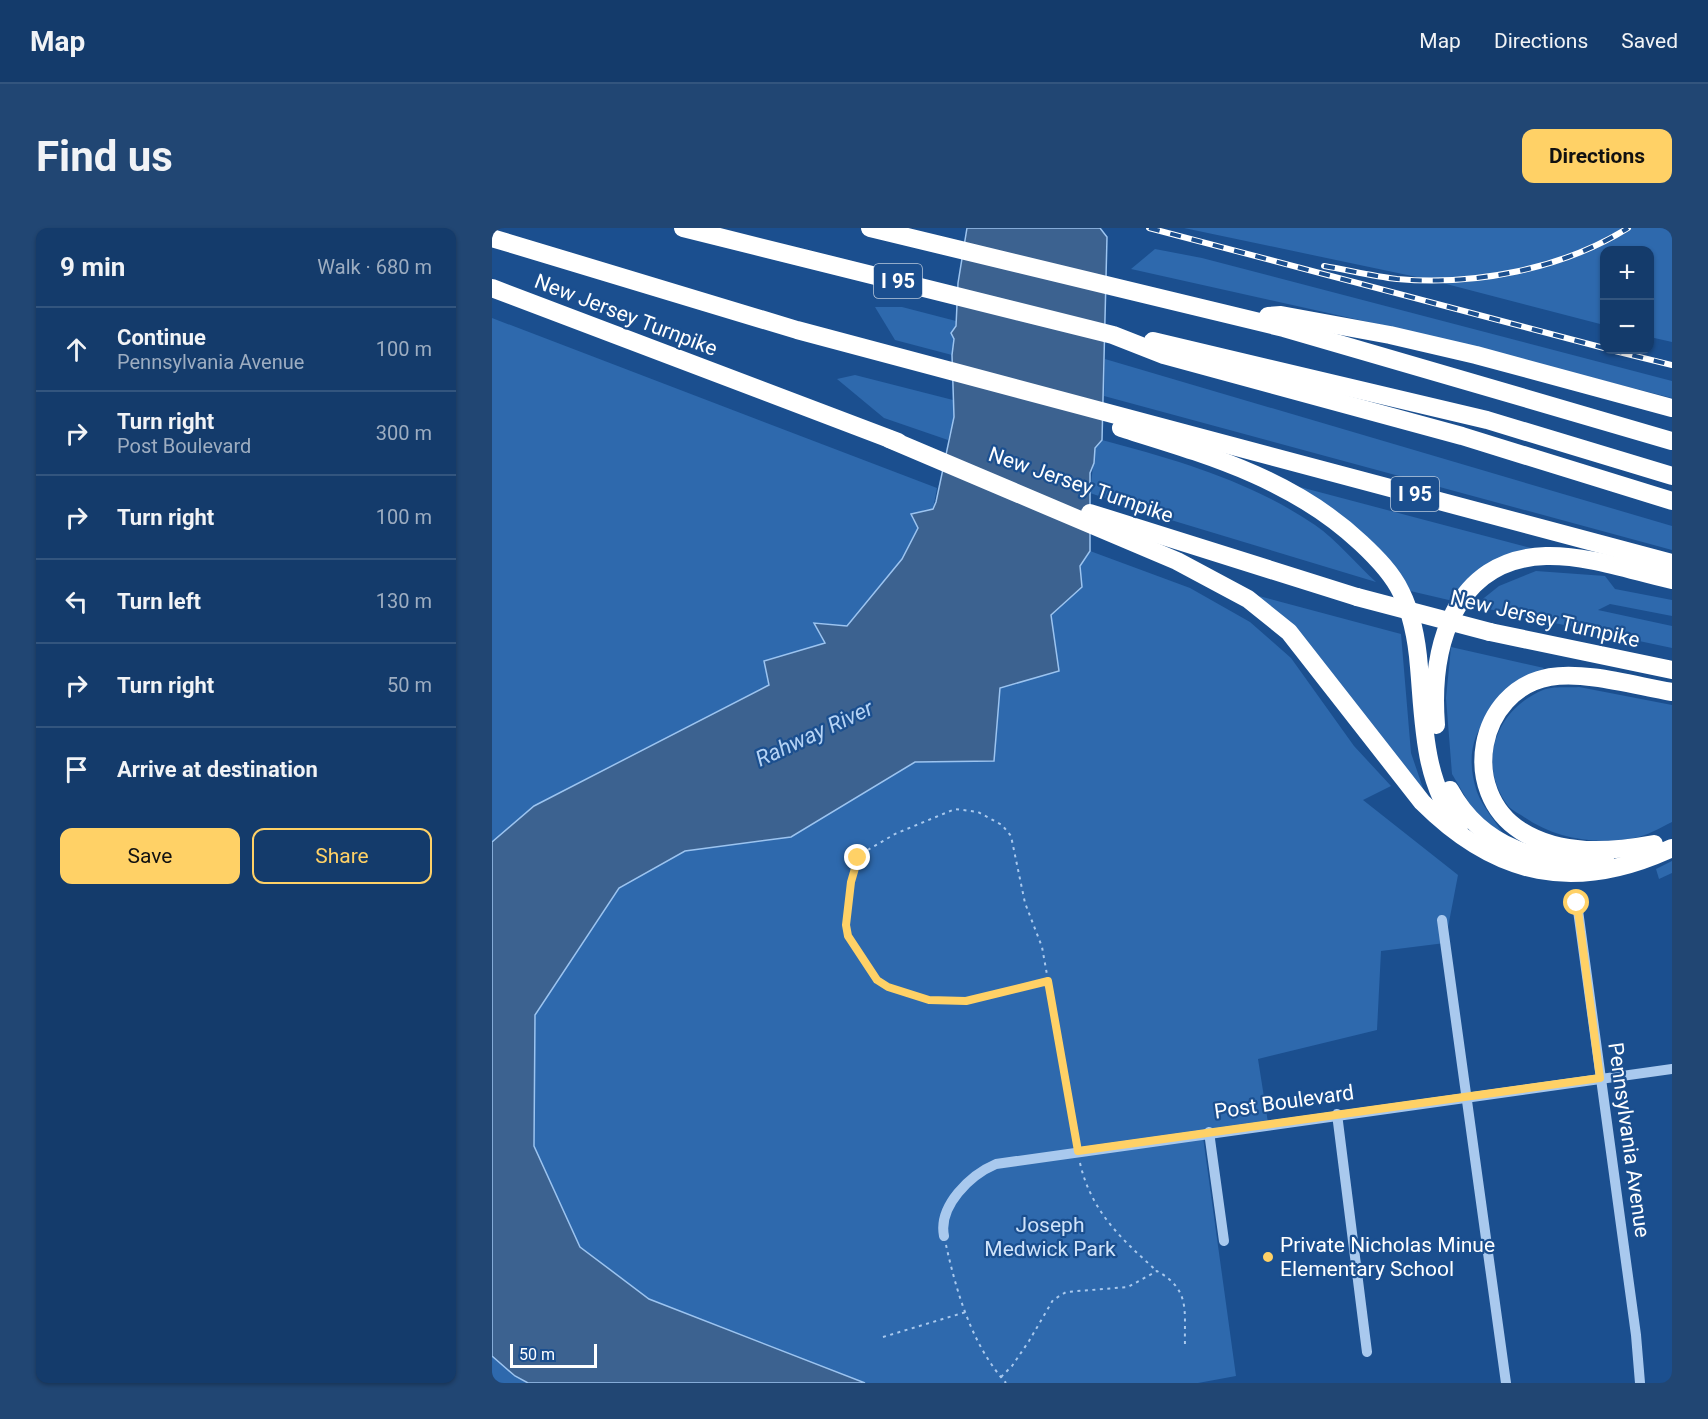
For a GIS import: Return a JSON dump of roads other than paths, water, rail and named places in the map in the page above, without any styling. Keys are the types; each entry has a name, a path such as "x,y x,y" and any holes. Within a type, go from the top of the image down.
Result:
{"highway":[{"name":"I 95","path":"683,228 1164,349 1462,436 1672,501"},
{"name":"I 95","path":"870,228 1239,318 1282,322"},
{"name":"New Jersey Turnpike","path":"492,238 725,309 897,356 1157,432"},
{"name":"New Jersey Turnpike","path":"492,288 889,439 1147,541 1490,632 1672,670"},
{"path":"1282,322 1390,335 1476,355 1672,408"},
{"path":"1282,322 1672,441"},
{"path":"1164,349 1487,420 1672,476"},
{"name":"I 95","path":"1157,432 1672,563"},
{"path":"1157,432 1287,489 1348,531 1385,568 1400,590 1411,616 1417,642 1431,773 1450,816 1480,850"},
{"path":"1147,541 1227,585 1289,632 1422,802 1440,820 1480,850 1528,869 1555,874 1580,874 1630,863 1663,846 1672,835"},
{"path":"1663,846 1604,858 1558,861 1532,856 1491,838 1460,809 1450,790 1442,769 1438,747 1434,695 1440,646 1448,622 1459,603 1474,585 1490,572 1509,563 1545,556 1566,557 1672,580"},
{"path":"1663,846 1581,850 1540,841 1521,831 1506,819 1494,803 1486,784 1483,749 1487,732 1505,701 1534,681 1566,675 1672,692"}],"street":[{"name":"Pennsylvania Avenue","path":"1577,903 1636,1335 1640,1383"},
{"path":"1443,920 1506,1383"},
{"name":"Post Boulevard","path":"944,1236 943,1221 954,1199 973,1177 996,1164 1337,1114 1672,1069"},
{"path":"1337,1114 1367,1352"},
{"path":"1209,1132 1224,1241"}],"water":[{"name":"Rahway River","path":"967,228 1100,228 1107,237 1102,440 1095,448 1094,463 1090,473 1090,551 1080,566 1082,587 1051,615 1059,671 1000,688 994,761 915,762 791,837 685,851 619,888 535,1015 534,1146 580,1247 649,1299 865,1383 528,1383 515,1376 492,1356 492,842 534,806 769,685 764,661 825,643 814,623 847,626 902,559 918,528 911,514 933,509 936,502 954,417 952,355 954,339 951,333 956,326 958,283"}],"railway":[{"path":"1149,228 1600,347"},
{"path":"1324,266 1397,279 1456,280 1486,277 1517,272 1575,254 1628,228"},
{"path":"1627,354 1672,365"}],"place":[{"name":"Private Nicholas Minue Elementary School","path":"1268,1257"}],"park label":[{"name":"Joseph Medwick Park","path":"1050,1237"}]}
